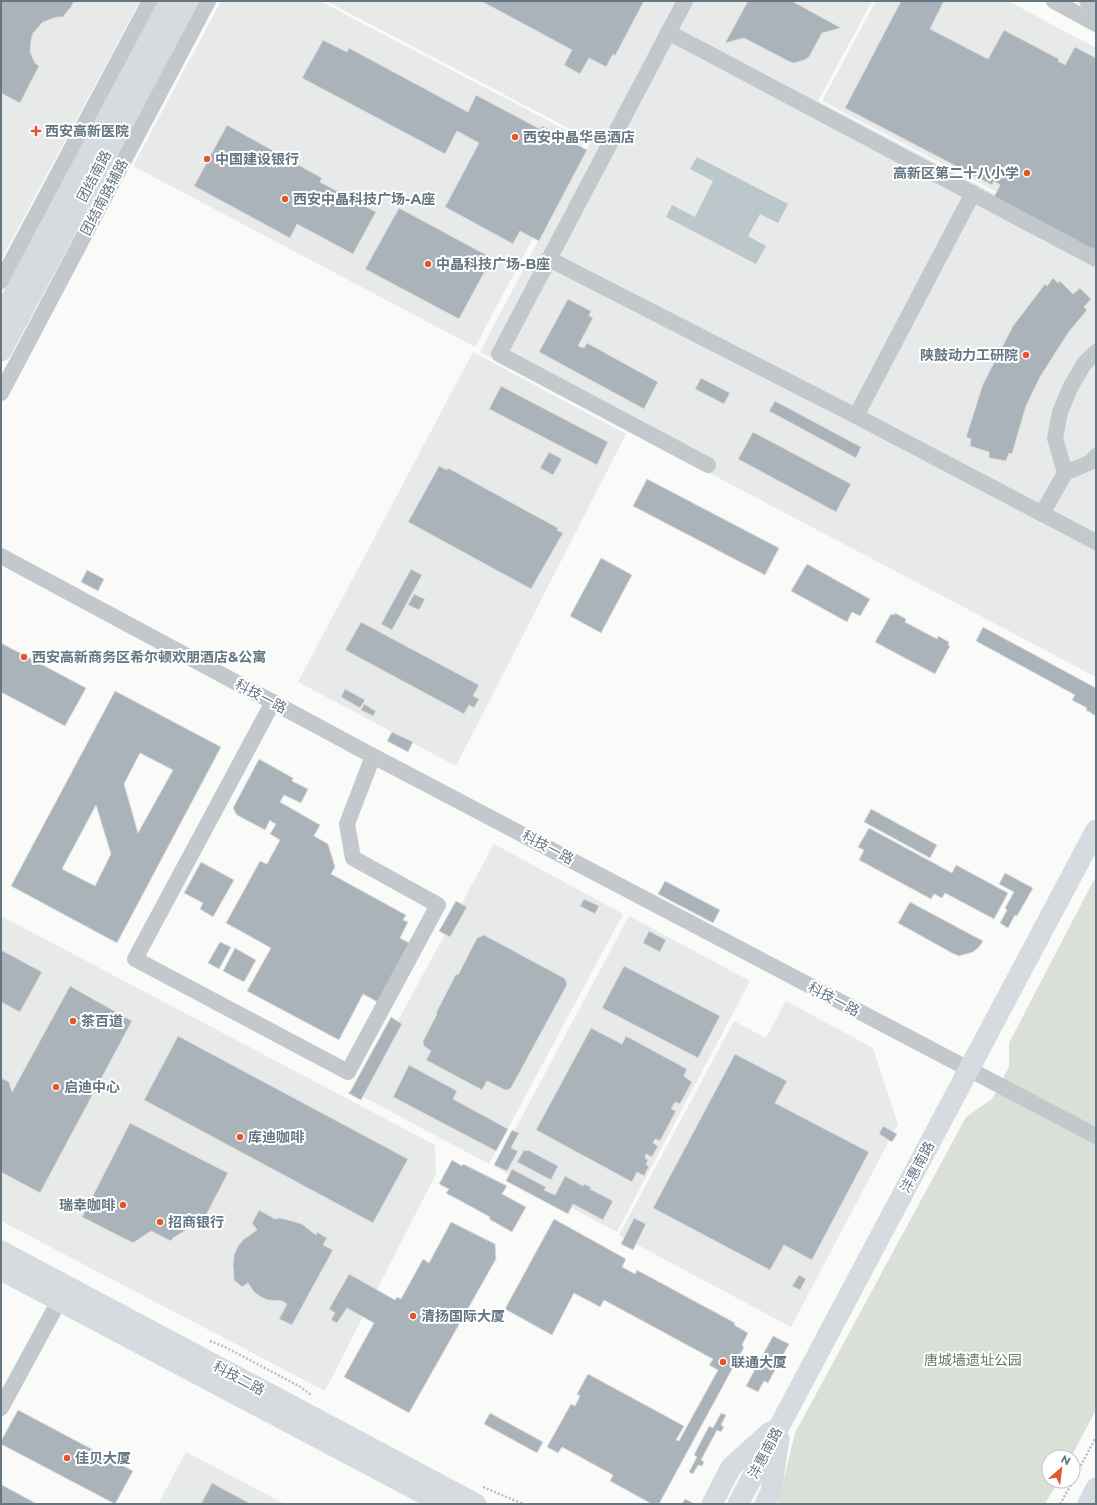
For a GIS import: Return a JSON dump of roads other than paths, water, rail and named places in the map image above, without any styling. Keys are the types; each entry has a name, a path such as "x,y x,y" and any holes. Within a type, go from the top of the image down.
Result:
{"main road":[{"name":"团结南路","path":"1,319 170,1"},
{"name":"团结南路","path":"1,351 188,1"},
{"name":"沣惠南路","path":"738,1504 1096,830"},
{"name":"科技二路","path":"1,1251 476,1504"},
{"name":"科技二路","path":"1,1270 443,1504"},
{"path":"712,1504 731,1467 781,1422"},
{"path":"764,1504 771,1492 781,1422"},
{"path":"1088,1504 1096,1488"}],"street":[{"path":"1,281 150,1"},
{"name":"团结南路辅路","path":"1,393 208,1"},
{"path":"685,1 499,354 708,465"},
{"path":"1054,1 1096,24"},
{"path":"1087,1 1096,6"},
{"path":"668,32 1096,259"},
{"path":"856,416 973,193"},
{"path":"549,259 856,416 1096,542"},
{"path":"1065,473 1055,438 1060,412 1084,364 1096,352"},
{"path":"1042,514 1065,473 1091,462 1096,456"},
{"name":"科技一路","path":"1,556 373,756 1096,1136"},
{"path":"273,702 135,959 348,1072 438,905 352,858 347,824 373,756"},
{"path":"1,1408 59,1301"}],"place":[{"name":"西安高新医院","path":"36,131"},
{"name":"西安中晶华邑酒店","path":"515,137"},
{"name":"中国建设银行","path":"207,159"},
{"name":"高新区第二十八小学","path":"1027,173"},
{"name":"西安中晶科技广场-A座","path":"285,199"},
{"name":"中晶科技广场-B座","path":"428,264"},
{"name":"陕鼓动力工研院","path":"1026,355"},
{"name":"西安高新商务区希尔顿欢朋酒店&公寓","path":"24,657"},
{"name":"茶百道","path":"73,1021"},
{"name":"启迪中心","path":"56,1087"},
{"name":"库迪咖啡","path":"240,1137"},
{"name":"瑞幸咖啡","path":"123,1205"},
{"name":"招商银行","path":"160,1222"},
{"name":"清扬国际大厦","path":"413,1316"},
{"name":"联通大厦","path":"723,1362"},
{"name":"佳贝大厦","path":"67,1458"}],"park label":[{"name":"唐城墙遗址公园","path":"973,1360"}]}
